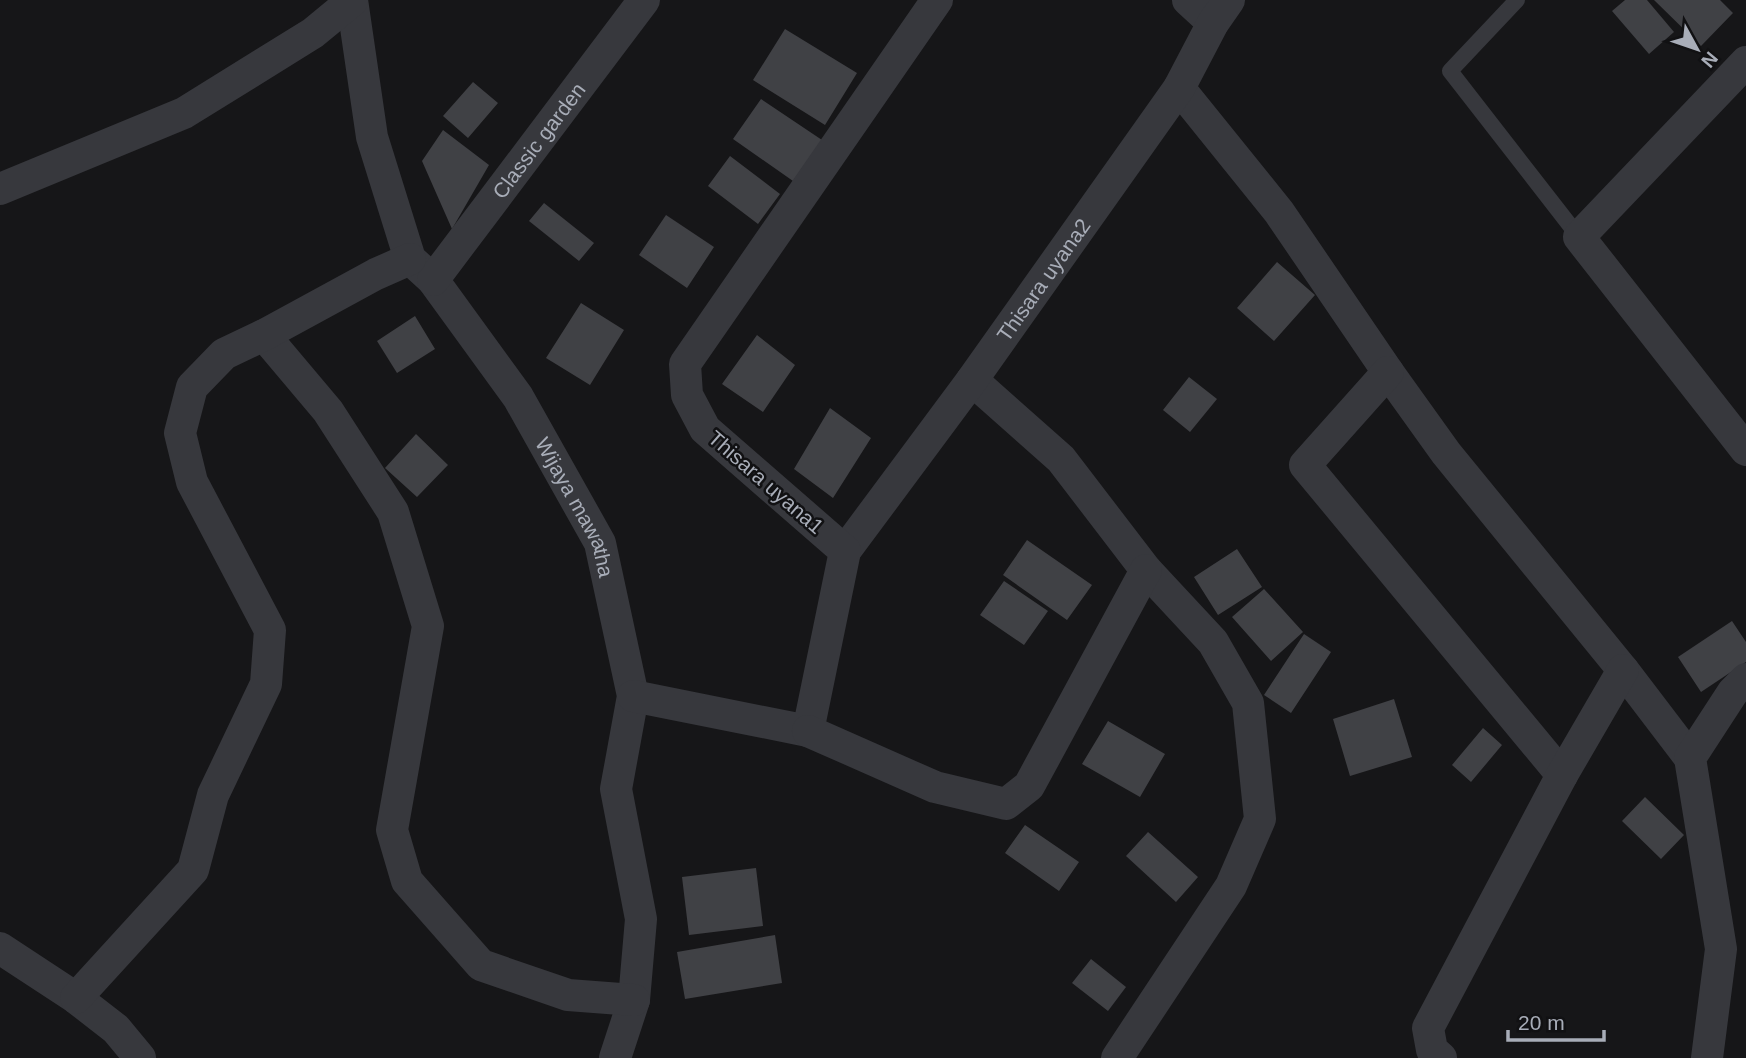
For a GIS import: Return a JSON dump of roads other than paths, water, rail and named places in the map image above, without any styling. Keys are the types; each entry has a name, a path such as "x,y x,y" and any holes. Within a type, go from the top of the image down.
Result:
{"street":[{"path":"0,189 184,113 313,33 352,0"},
{"path":"76,998 193,870 213,795 265,684 270,630 192,482 180,433 191,387 224,354 376,274 410,259 372,137 352,0"},
{"name":"Classic garden","path":"433,280 644,0"},
{"name":"Thisara uyana1","path":"845,551 705,429 687,395 685,364 937,0"},
{"path":"1188,0 1221,12"},
{"name":"Thisara uyana2","path":"845,551 972,380 1179,88 1221,12"},
{"path":"1746,62 1579,237 1746,450"},
{"path":"1179,88 1279,212 1446,453 1623,670 1690,758 1721,949 1707,1058"},
{"name":"Wijaya mawatha","path":"410,259 433,280 518,397 600,544 633,696 616,789 641,919 634,1000 615,1058"},
{"path":"264,335 328,411 393,512 428,626 392,830 407,881 481,965 568,995 634,1000"},
{"path":"1388,372 1305,465 1562,775"},
{"path":"972,380 1060,459 1146,570 1213,642 1248,704 1260,819 1231,886 1117,1058"},
{"path":"808,730 845,551"},
{"path":"633,696 808,730 935,787 1006,804 1029,786 1146,570"},
{"path":"1441,1058 1432,1051 1428,1028 1562,775 1623,670"},
{"path":"1690,758 1732,692 1746,679"},
{"path":"0,948 76,998 116,1029 140,1058"}],"lane":[{"path":"1517,0 1450,71 1579,237"}]}
